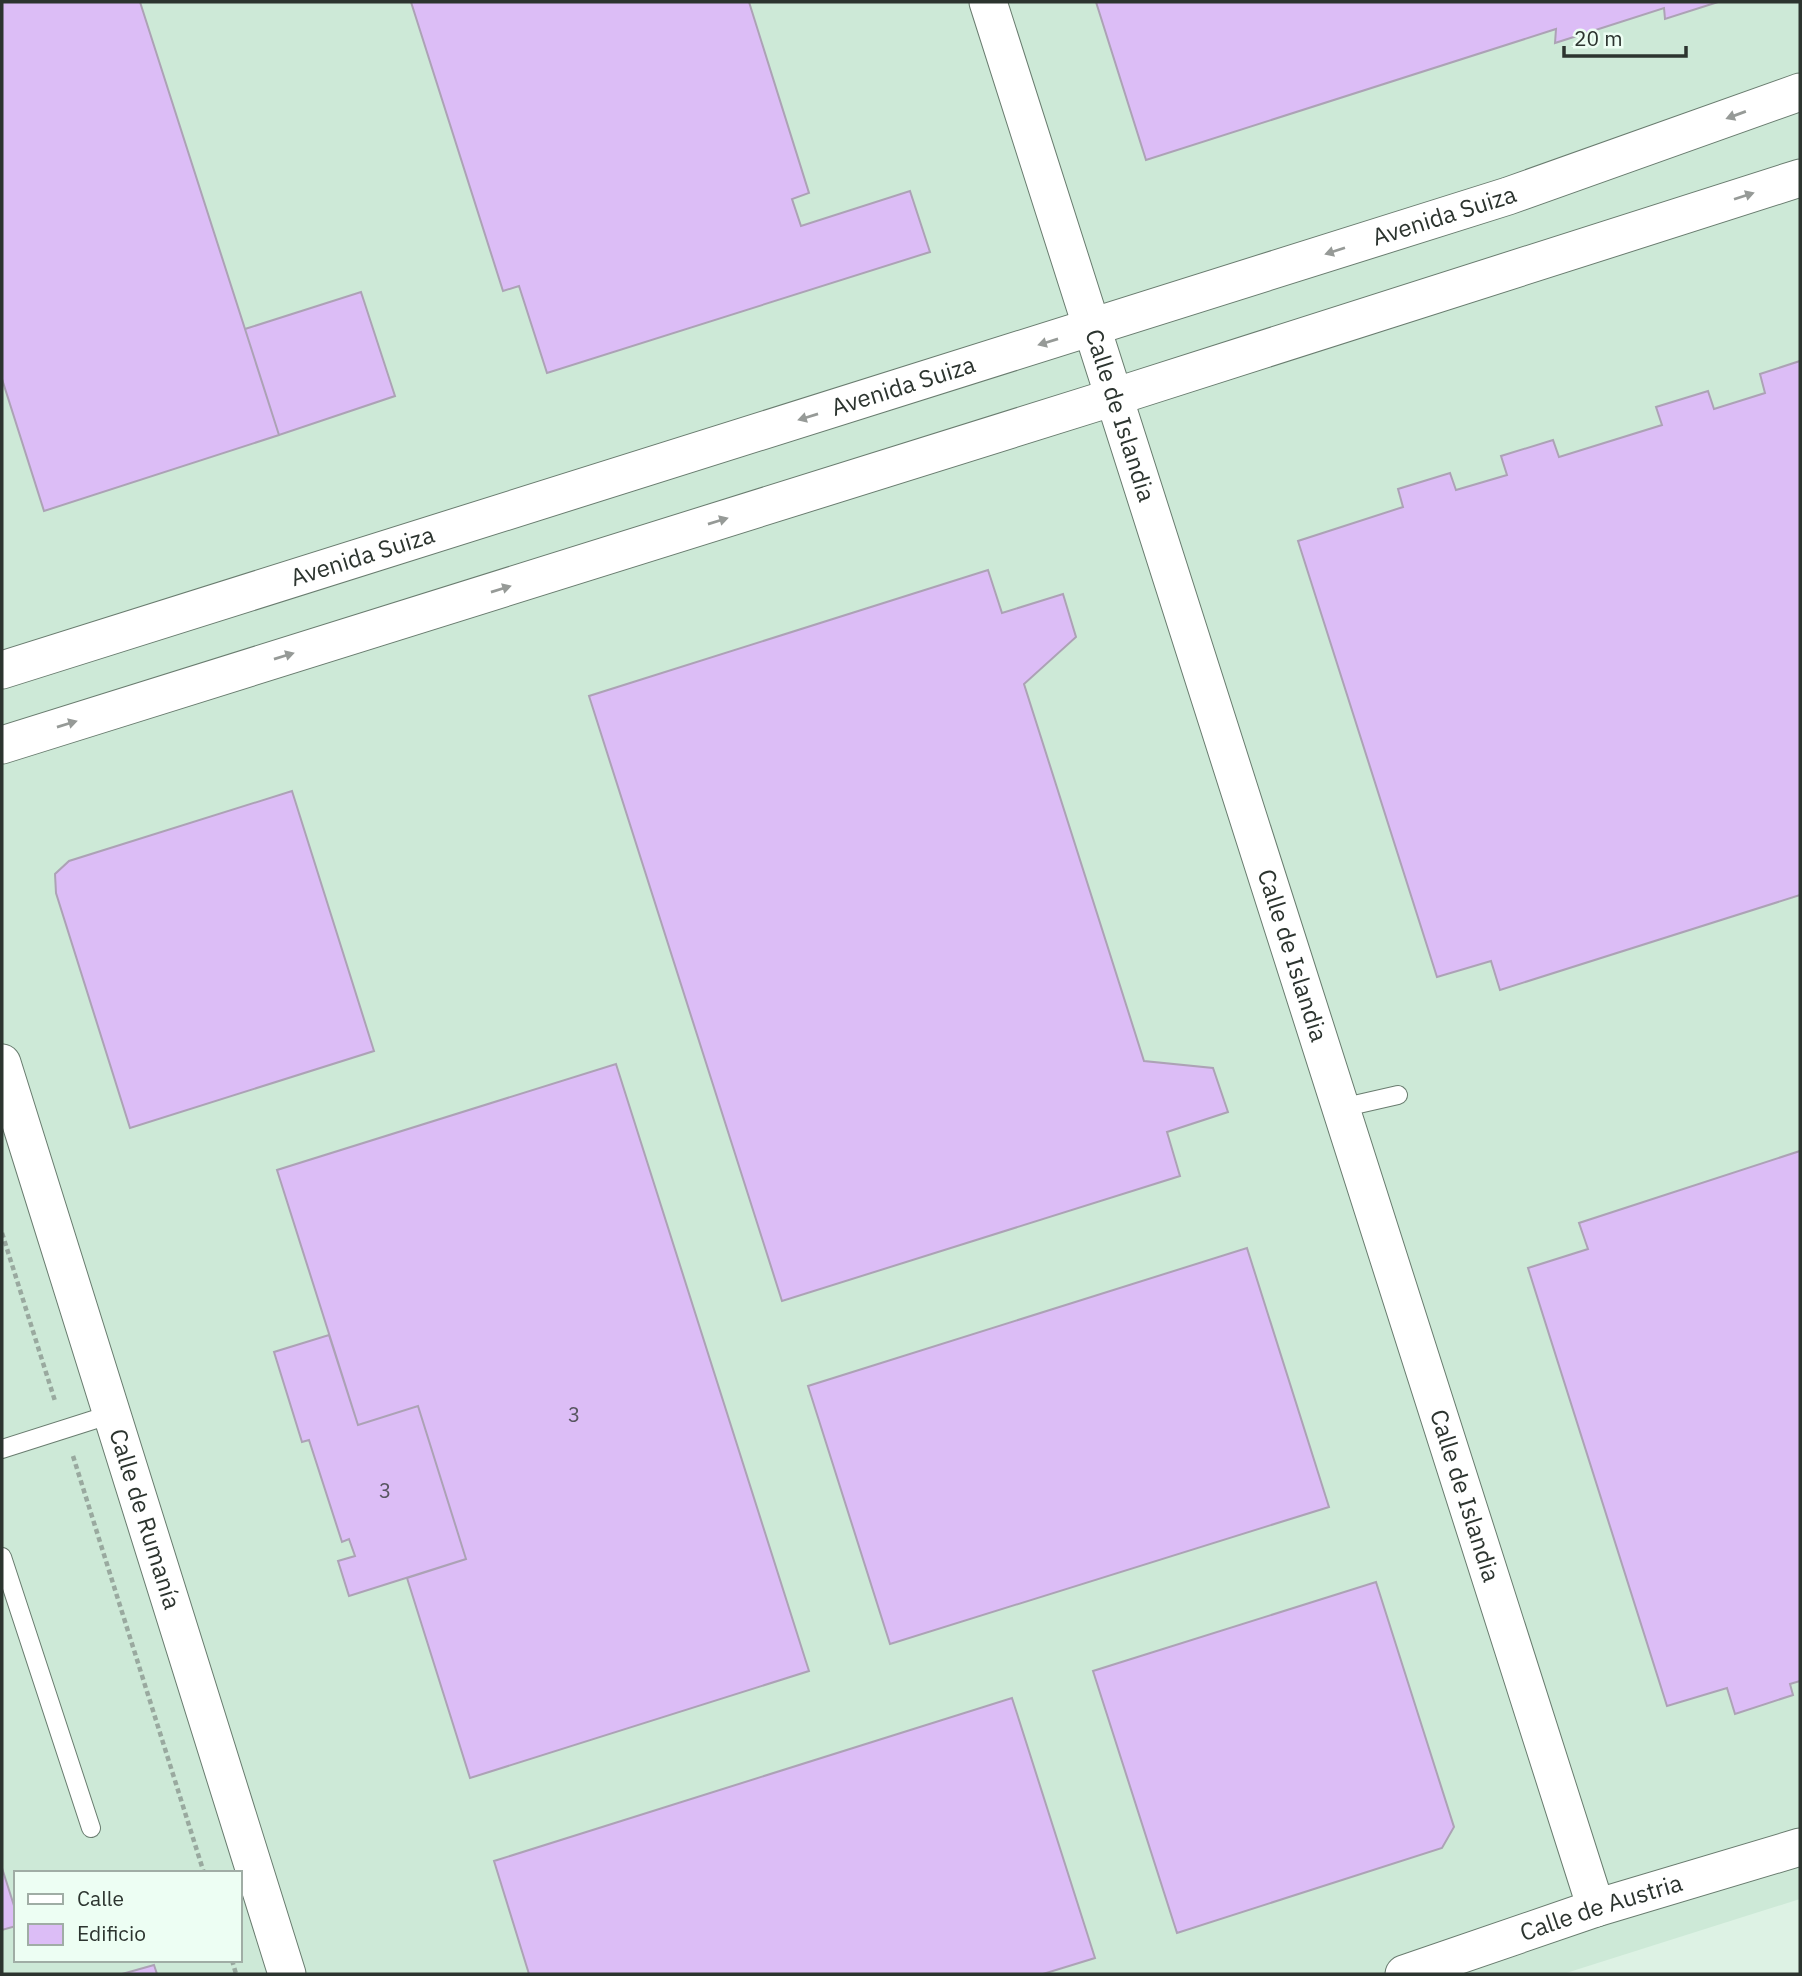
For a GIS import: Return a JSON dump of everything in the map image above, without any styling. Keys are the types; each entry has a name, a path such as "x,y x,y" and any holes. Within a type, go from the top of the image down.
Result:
{"street":[{"name":"Calle de Islandia","path":"988,2 1596,1908"},
{"name":"Avenida Suiza","path":"2,670 1508,196 1800,92"},
{"path":"2,745 1114,397 1800,178"},
{"name":"Calle de Rumanía","path":"2,1063 287,1974"},
{"name":"Calle de Austria","path":"1404,1974 1596,1908 1800,1847"}],"lane":[{"path":"1341,1108 1398,1095"},
{"path":"2,1448 112,1414"},
{"path":"2,1557 92,1828"}],"path":[{"path":"2,1233 57,1406"},
{"path":"69,1446 203,1871"}],"shaded area":[{"path":"2,2 1800,2 1800,1899 1563,1974 2,1974"}],"building":[{"path":"2,2 140,2 279,435 44,511 2,379"},
{"path":"411,2 749,2 809,193 792,199 801,226 910,191 930,252 547,373 519,286 503,291"},
{"path":"1096,2 1718,2 1665,19 1664,8 1555,43 1556,29 1146,160"},
{"path":"361,292 395,396 279,435 245,329"},
{"path":"1800,361 1800,895 1500,990 1491,961 1437,977 1298,541 1403,507 1398,489 1450,473 1456,490 1507,475 1501,456 1553,440 1559,457 1662,425 1656,407 1708,391 1714,409 1765,393 1760,374"},
{"path":"988,570 1002,613 1063,594 1076,637 1024,684 1144,1061 1213,1068 1228,1112 1167,1132 1180,1176 782,1301 589,696"},
{"path":"292,791 374,1051 130,1128 56,893 55,874 69,861"},
{"path":"616,1064 809,1671 470,1778 407,1578 466,1559 418,1406 358,1425 277,1170"},
{"path":"1800,1151 1800,1681 1790,1684 1793,1695 1735,1714 1727,1688 1667,1706 1528,1268 1588,1249 1579,1223"},
{"path":"1247,1248 1329,1507 890,1644 808,1386"},
{"path":"329,1335 358,1425 418,1406 466,1559 349,1596 338,1561 355,1556 349,1539 342,1542 309,1440 302,1442 274,1352"},
{"path":"1376,1582 1454,1827 1442,1848 1177,1933 1093,1671"},
{"path":"1012,1698 1095,1958 1043,1974 529,1974 494,1861"},
{"path":"2,1868 14,1906 14,1927 2,1930"},
{"path":"154,1965 157,1974 122,1974"}]}
